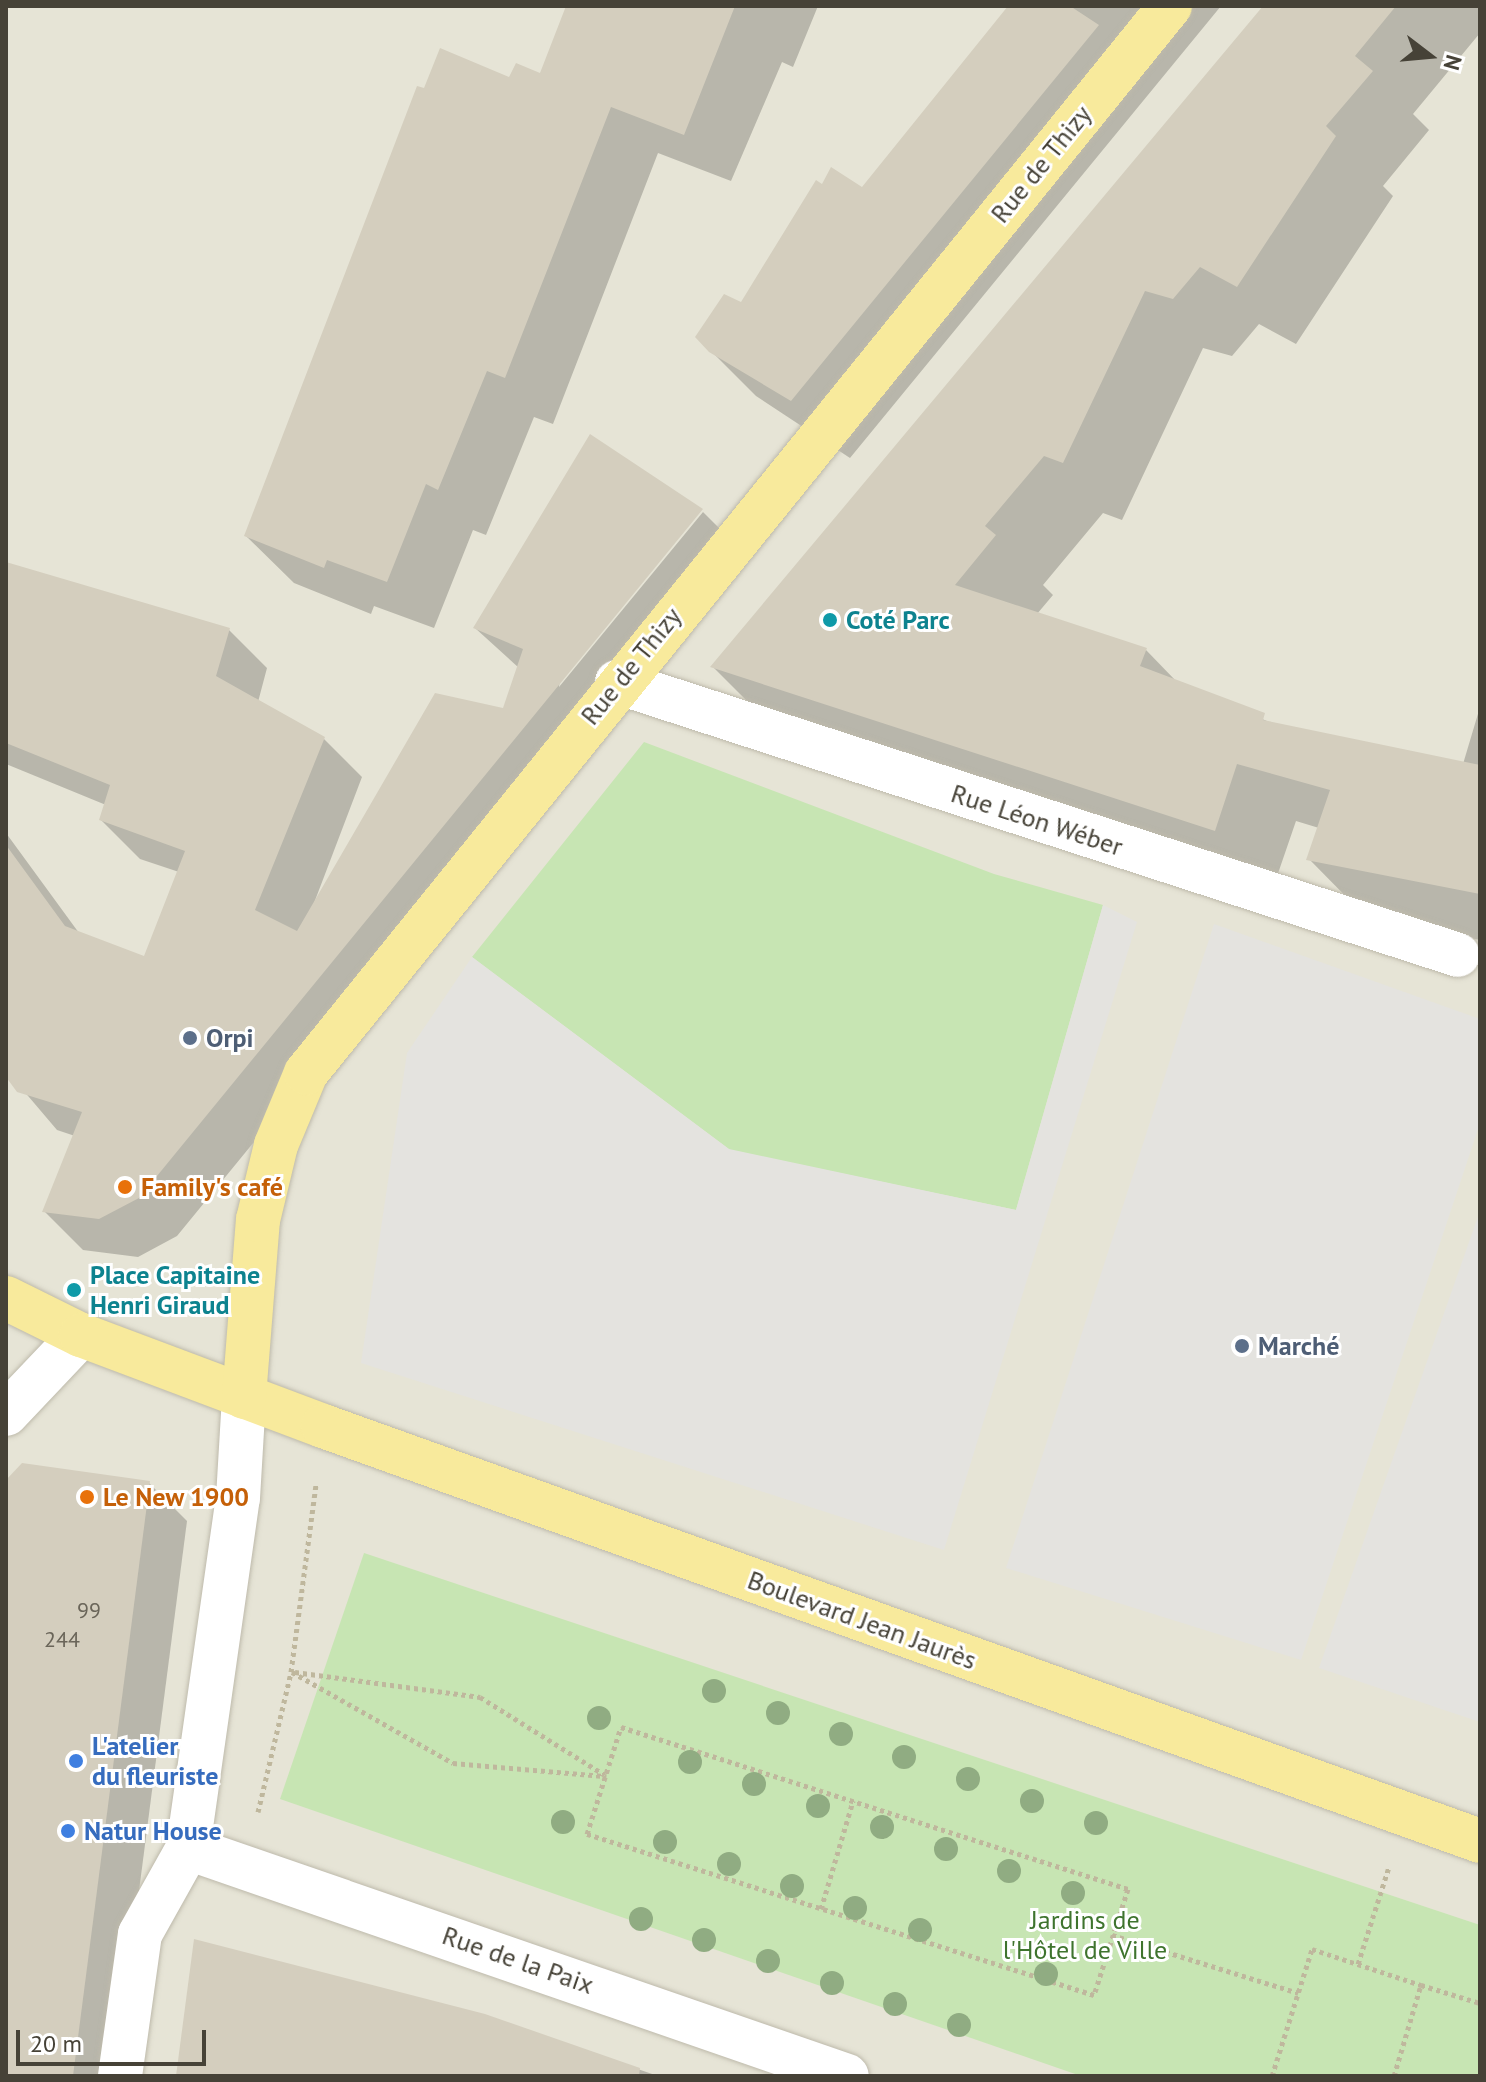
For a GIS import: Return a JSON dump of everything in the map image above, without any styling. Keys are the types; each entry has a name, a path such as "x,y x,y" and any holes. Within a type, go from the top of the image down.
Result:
{"main road":[{"name":"Rue de Thizy","path":"244,1397 258,1220 276,1145 306,1073 617,682 1170,6"},
{"name":"Boulevard Jean Jaurès","path":"6,1298 81,1335 244,1397 1405,1817 1480,1841"}],"street":[{"name":"Rue Léon Wéber","path":"617,682 1458,955"},
{"path":"6,1414 81,1335"},
{"path":"120,2076 140,1934 188,1848 238,1498 244,1397"},
{"name":"Rue de la Paix","path":"188,1848 245,1863 847,2076"}],"path":[{"path":"245,1863 291,1672 323,1426"},
{"path":"291,1672 480,1697 606,1776"},
{"path":"291,1672 453,1763 606,1776"},
{"path":"621,1727 853,1801 1128,1889 1094,1995 587,1834 621,1727"},
{"path":"821,1909 853,1801"},
{"path":"1358,1964 1405,1817"},
{"path":"1112,1935 1298,1993"},
{"path":"1272,2076 1312,1949 1480,2003"},
{"path":"1394,2076 1421,1985"}],"shaded area":[{"path":"6,6 1480,6 1480,2076 6,2076"},
{"path":"1103,905 1137,922 944,1550 361,1363 407,1053 472,957 729,1149 1016,1210"},
{"name":"Marché","path":"1214,924 1480,1019 1480,1123 1301,1660 1006,1568"},
{"path":"1480,1211 1480,1722 1319,1668"}],"green space":[{"path":"644,742 994,874 1103,905 1016,1210 730,1150 472,957"},
{"name":"Jardins de l'Hôtel de Ville","path":"364,1553 1480,1925 1480,2076 1081,2076 280,1799"}],"building":[{"path":"566,6 735,6 684,135 611,107 505,378 487,371 438,490 426,484 387,582 327,560 324,568 244,536 417,86 424,88 440,48 509,77 516,63 540,73"},
{"path":"1008,6 1070,6 1099,25 791,401 709,352 695,337 724,294 741,302 816,180 822,184 831,167 862,187"},
{"path":"1263,6 1396,6 1355,56 1373,71 1326,126 1336,136 1237,287 1200,267 1173,299 1145,291 1063,463 1044,456 985,526 996,535 955,585 1147,648 1140,666 1265,713 1263,720 1480,765 1480,894 1306,860 1330,790 1237,764 1215,831 710,667"},
{"path":"590,434 703,509 139,1198 99,1219 42,1212 82,1112 17,1092 6,1077 6,845 65,926 144,956 185,851 99,820 110,785 6,743 6,562 230,628 216,676 325,737 255,910 297,931 435,693 503,708 523,649 473,628"},
{"path":"22,1463 150,1481 73,2076 6,2076 6,1480"},
{"path":"194,1939 485,2014 640,2068 639,2076 176,2076"}],"place":[{"name":"Coté Parc","path":"830,620"},
{"name":"Orpi","path":"190,1038"},
{"name":"Family's café","path":"125,1187"},
{"name":"Place Capitaine Henri Giraud","path":"74,1290"},
{"name":"Marché","path":"1242,1346"},
{"name":"Le New 1900","path":"87,1497"},
{"name":"L'atelier du fleuriste","path":"76,1761"},
{"name":"Natur House","path":"68,1831"}]}
